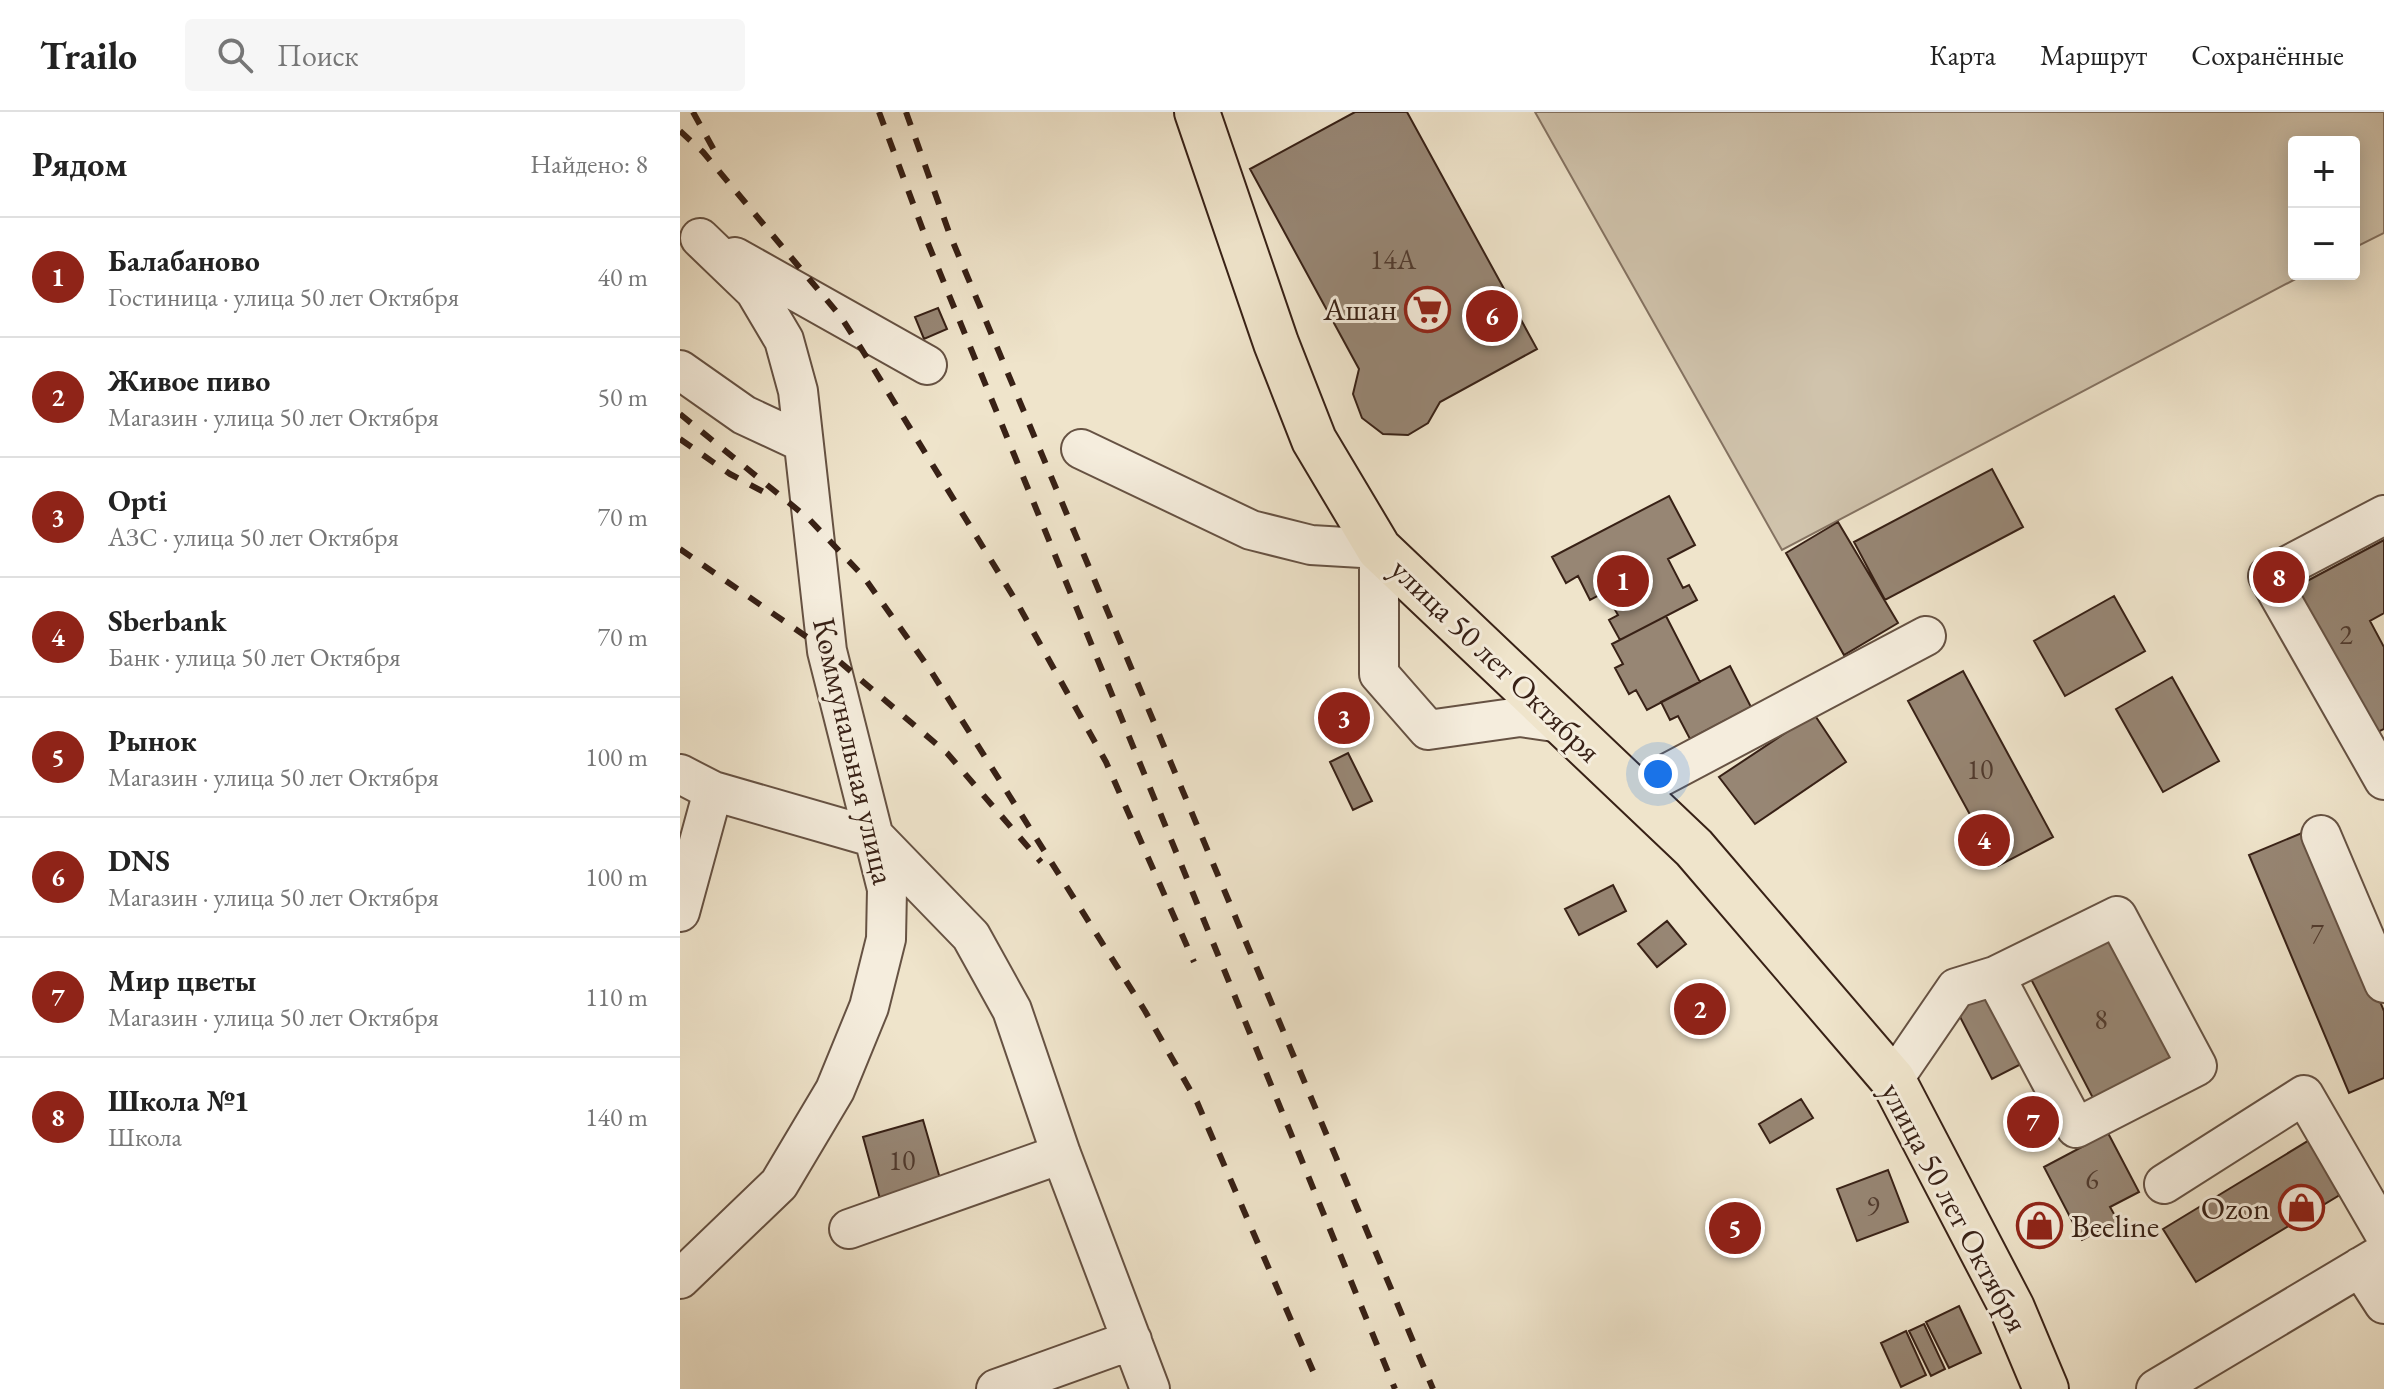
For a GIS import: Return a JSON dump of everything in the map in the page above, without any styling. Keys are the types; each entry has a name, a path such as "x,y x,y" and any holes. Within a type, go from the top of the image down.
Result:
{"main road":[{"name":"улица 50 лет Октября","path":"1197,112 1276,343 1314,440 1379,549 1694,848 1893,1080 2012,1308 2046,1389"}],"street":[{"path":"690,233 927,365"},
{"name":"Коммунальная улица","path":"680,1279 779,1184 835,1090 869,1007 886,939 887,889 827,651 798,391 784,340 755,291 690,233"},
{"path":"680,370 744,415 802,442"},
{"path":"1081,449 1251,530 1311,545 1379,549 1379,674 1428,730 1520,717 1561,723"},
{"path":"2384,515 2268,576 2384,780"},
{"path":"1634,791 1926,636"},
{"path":"680,912 697,782 876,838 971,936 1012,1010 1061,1154 1150,1389"},
{"path":"2321,835 2384,983"},
{"path":"1893,1080 1956,988 1995,976 2117,916 2197,1066 2076,1128 1995,976"},
{"path":"2164,1184 2304,1095 2384,1233"},
{"path":"849,1229 1061,1154"},
{"path":"2156,1389 2372,1260 2384,1304"},
{"path":"996,1389 1132,1340"}],"shaded area":[{"path":"1535,112 2384,112 2384,233 2360,245 2360,136 2288,136 2288,280 2294,280 1782,550"}],"building":[{"path":"1355,112 1407,112 1537,349 1440,402 1428,423 1408,435 1383,434 1362,418 1353,394 1359,369 1250,169"},
{"path":"938,308 947,329 924,339 915,317"},
{"path":"1992,469 2023,527 1885,600 1854,542"},
{"path":"1669,496 1695,545 1668,559 1683,588 1689,585 1697,600 1620,640 1609,620 1618,615 1605,592 1590,600 1578,576 1566,583 1552,557"},
{"path":"1838,522 1898,623 1844,655 1786,553"},
{"path":"2384,540 2384,613 2370,621 2384,647 2384,729 2370,736 2292,589"},
{"path":"2114,596 2145,651 2065,696 2034,641"},
{"path":"1666,616 1700,682 1647,710 1636,690 1629,694 1615,668 1623,664 1612,644"},
{"path":"1730,666 1751,707 1690,739 1678,716 1670,720 1661,702"},
{"path":"1963,671 2053,837 1998,866 1908,701"},
{"path":"2172,677 2219,761 2163,792 2116,709"},
{"path":"1814,714 1846,762 1755,824 1719,777"},
{"path":"1348,753 1372,801 1353,810 1330,762"},
{"path":"2309,830 2384,1011 2384,1078 2349,1093 2249,855"},
{"path":"1613,885 1626,911 1579,935 1565,909"},
{"path":"1667,921 1686,944 1657,967 1638,944"},
{"path":"2109,938 2172,1059 2094,1100 2031,979"},
{"path":"1713,991 1722,1005 1687,1027 1679,1013"},
{"path":"1990,992 2025,1062 1992,1079 1956,1009"},
{"path":"2036,1094 2057,1137 2030,1150 2009,1108"},
{"path":"1801,1099 1813,1118 1770,1143 1759,1124"},
{"path":"923,1120 941,1182 880,1199 863,1137"},
{"path":"2108,1133 2139,1192 2110,1207 2118,1221 2082,1240 2044,1167"},
{"path":"2321,1133 2353,1187 2196,1282 2163,1229"},
{"path":"1888,1170 1908,1222 1857,1241 1837,1189"},
{"name":"Beeline","path":"2039,1208 2054,1236 2040,1243 2025,1215"},
{"path":"1959,1306 1981,1353 1949,1368 1926,1322"},
{"path":"1924,1324 1945,1369 1931,1376 1909,1331"},
{"path":"1906,1331 1926,1375 1901,1387 1881,1343"}],"railway":[{"path":"693,112 720,161"},
{"path":"879,112 927,241 1395,1389"},
{"path":"906,112 950,235 1433,1389"},
{"path":"680,131 703,152 841,317 864,353 1016,601 1106,762 1194,962"},
{"path":"680,414 809,519 863,576 929,668 1145,1011 1197,1102 1313,1371"},
{"path":"680,439 730,474 775,498"},
{"path":"680,549 827,651 947,753 1041,862"}],"place":[{"name":"Ашан","path":"1428,309"},
{"name":"DNS","path":"1492,316"},
{"name":"Школа №1","path":"2279,577"},
{"name":"Балабаново","path":"1623,581"},
{"name":"Opti","path":"1344,718"},
{"name":"Sberbank","path":"1984,840"},
{"name":"Живое пиво","path":"1700,1009"},
{"name":"Мир цветы","path":"2033,1122"},
{"name":"Ozon","path":"2301,1208"},
{"name":"Beeline","path":"2040,1226"},
{"name":"Рынок","path":"1735,1228"}]}
